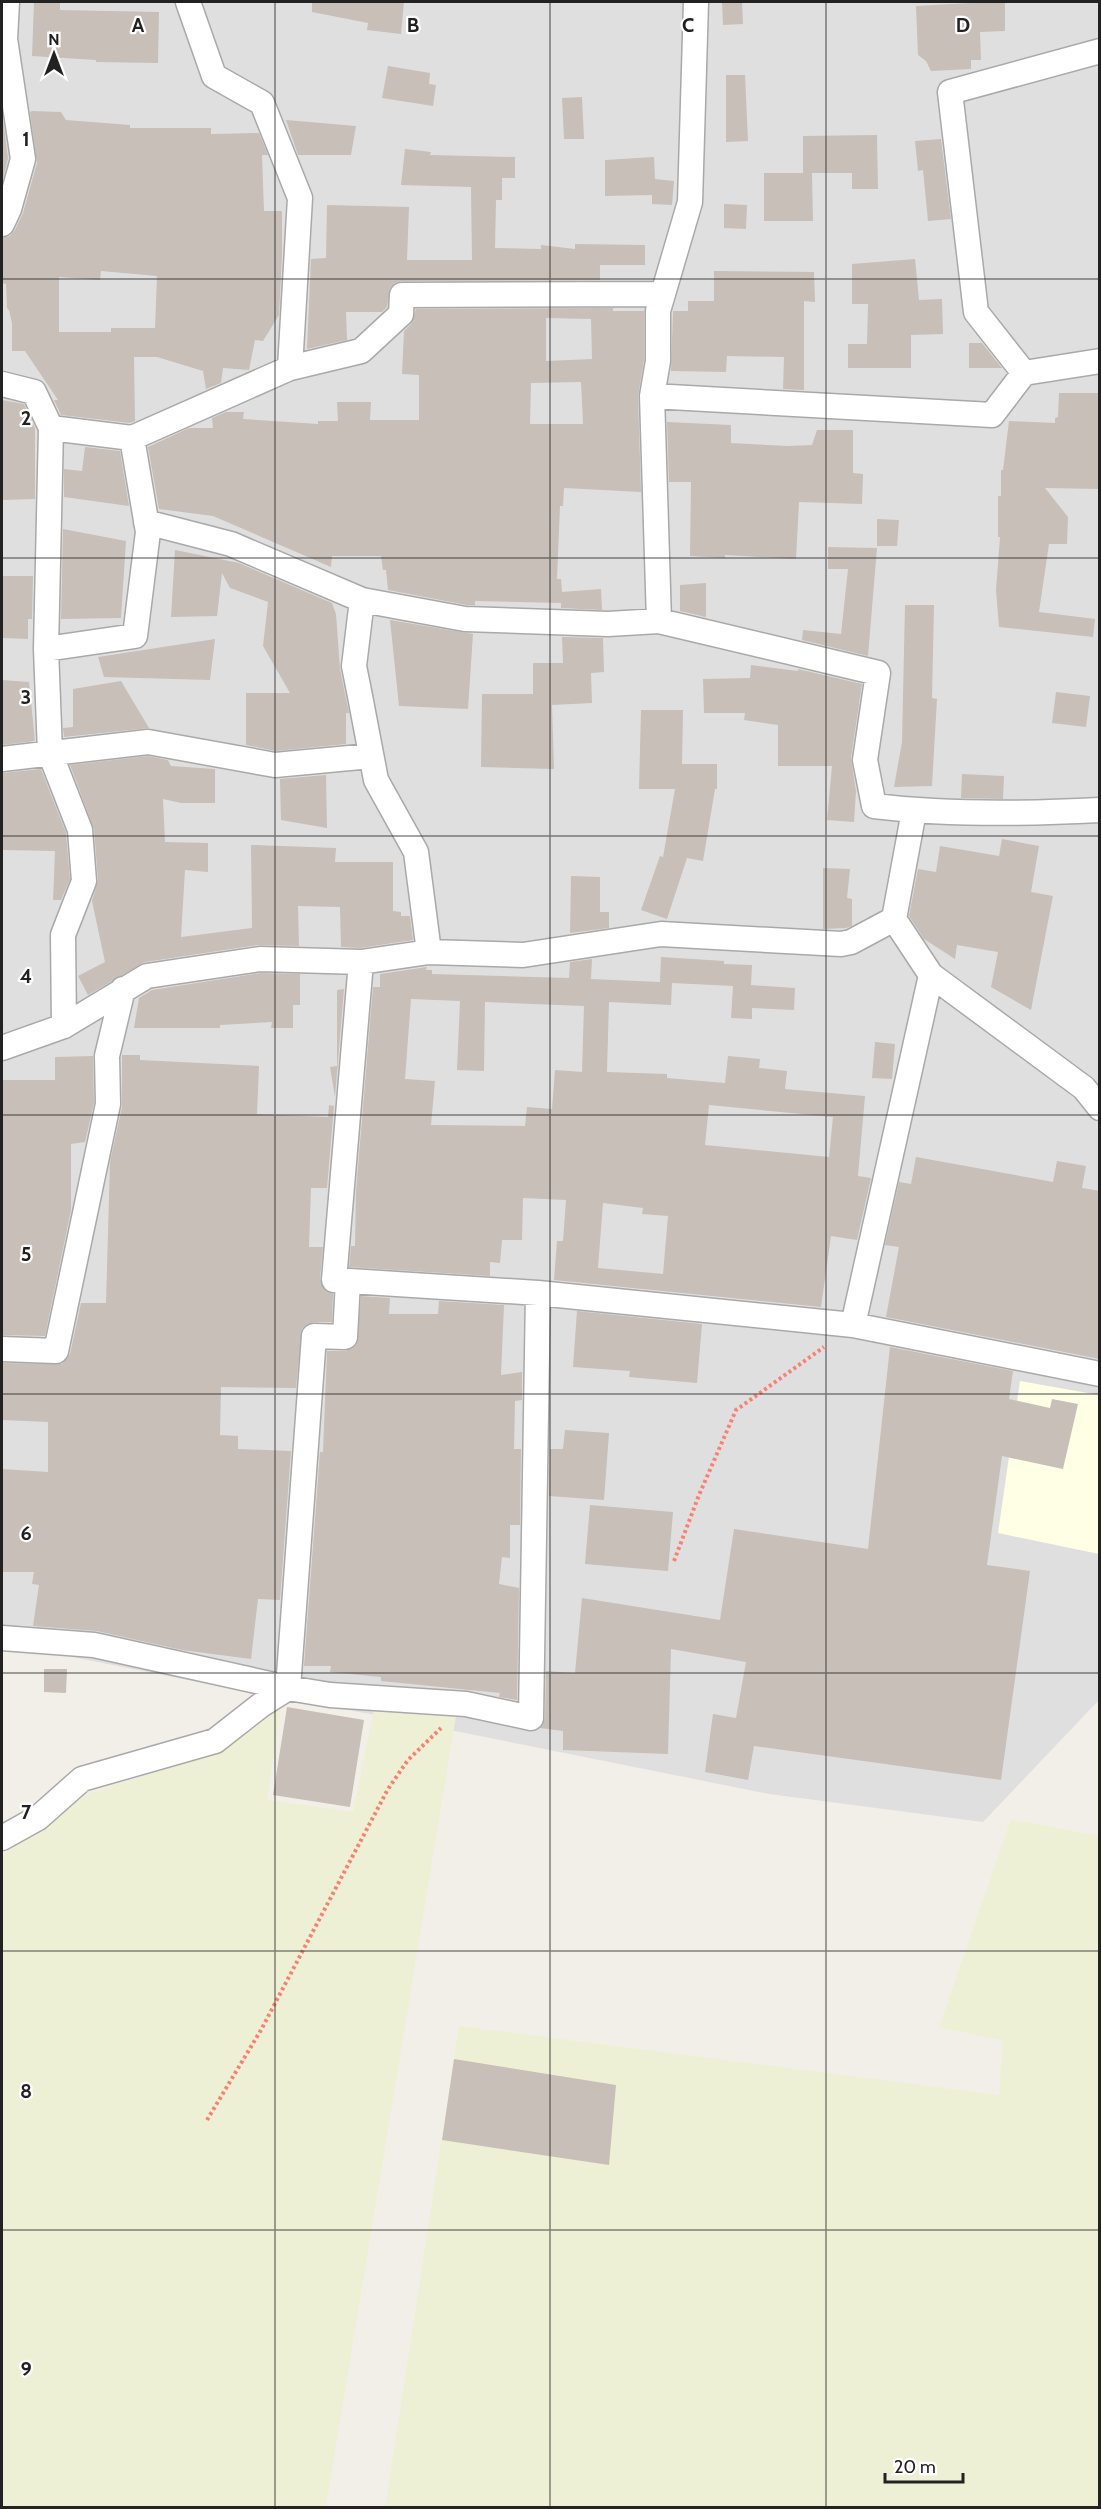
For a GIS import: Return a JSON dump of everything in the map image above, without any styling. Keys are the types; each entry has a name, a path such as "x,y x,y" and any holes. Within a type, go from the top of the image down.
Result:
{"street":[{"path":"2,224 9,209 23,159 5,39 7,2"},
{"path":"188,2 214,76 262,103 300,198 290,368"},
{"path":"659,621 652,396 658,361 658,311 690,202 696,2"},
{"path":"1024,373 976,312 950,92 1100,51"},
{"path":"51,428 132,438 290,368 361,351 401,314 402,294 662,294"},
{"path":"652,396 992,415 1024,373 1100,361"},
{"path":"2,384 34,392 51,428 46,649 50,753 81,830 84,881 63,935 64,1026"},
{"path":"46,649 135,636 148,532 132,438"},
{"path":"146,522 231,544 362,600 465,619 608,624 659,621 878,673 865,760 874,806 914,811 1039,813 1100,810"},
{"path":"362,600 354,666 371,756 376,780 416,852 429,952"},
{"path":"2,759 148,742 275,765 371,756"},
{"path":"914,811 894,919 931,975 1084,1088 1100,1108"},
{"path":"2,1048 64,1026 147,976 260,958 361,962 429,952 523,955 661,934 841,944 851,942 894,919"},
{"path":"361,962 334,1280 538,1293 854,1325 1100,1374"},
{"path":"854,1325 931,975"},
{"path":"2,1349 56,1351 108,1104 106,1056 123,989"},
{"path":"288,1688 314,1336 345,1337 348,1281"},
{"path":"2,1638 94,1645 288,1688 330,1695 466,1704 531,1718 538,1293"},
{"path":"2,1838 38,1818 82,1779 215,1741 261,1705 288,1688"}],"path":[{"path":"675,1561 699,1495 736,1410 854,1325"},
{"path":"207,2120 261,2030 388,1789 408,1760 466,1704"}],"shaded area":[{"path":"2,2 1099,2 1099,1700 983,1822 769,1794 2,1643"},
{"path":"1020,1381 1099,1395 1099,1554 998,1533"},
{"path":"281,1706 267,1800 353,1812 374,1709 456,1716 326,2507 2,2508 2,1856 83,1795 219,1752"},
{"path":"1011,1819 1099,1836 1099,2507 385,2508 459,2026 999,2095 1003,2041 939,2027"}],"building":[{"path":"34,2 60,2 60,10 159,12 158,63 96,62 96,60 32,56"},
{"path":"312,2 404,2 401,34 367,30 368,23 312,12"},
{"path":"722,2 742,2 743,24 723,25"},
{"path":"1005,2 1005,31 980,32 981,60 971,60 971,69 931,71 926,61 918,55 916,6"},
{"path":"388,66 430,73 429,84 436,85 433,106 382,98"},
{"path":"726,75 745,75 748,141 726,142"},
{"path":"582,97 584,139 564,139 562,98"},
{"path":"2,112 8,158 2,183"},
{"path":"30,112 61,112 66,120 130,125 130,128 211,128 211,134 259,133 268,155 262,155 264,211 282,211 282,255 279,315 263,341 255,340 249,370 223,368 221,383 206,389 203,371 157,357 134,357 135,421 130,423 61,415 54,400 58,400 25,351 12,351 12,323 7,308 6,284 2,283 2,238 10,236 23,213 37,163","holes":["101,271 157,276 155,328 111,328 111,332 59,332 59,277 100,280"]},
{"path":"286,120 356,126 351,155 298,155"},
{"path":"877,135 878,189 852,189 852,173 812,173 813,221 764,221 764,173 803,173 803,136"},
{"path":"941,139 951,219 928,221 923,170 918,171 915,141"},
{"path":"405,149 431,152 430,155 515,157 515,178 502,178 502,200 496,200 495,248 541,249 541,245 575,249 575,244 645,245 645,265 600,265 600,280 401,281 390,288 387,307 382,312 346,312 347,340 307,349 311,259 326,258 327,205 409,207 407,260 472,260 471,187 401,185"},
{"path":"654,157 655,179 674,181 672,205 652,204 652,195 605,196 605,160"},
{"path":"724,204 747,205 746,229 724,228"},
{"path":"915,259 919,300 942,299 943,334 911,335 911,368 848,368 848,344 867,344 868,304 852,304 852,264"},
{"path":"714,271 814,272 815,302 804,301 804,390 783,389 784,357 727,356 726,372 671,371 673,311 688,311 688,301 714,301"},
{"path":"613,308 613,311 644,311 644,360 638,396 641,492 564,488 563,506 560,506 557,579 561,579 562,592 601,589 602,610 561,608 561,603 475,601 475,605 467,605 388,590 386,570 383,570 381,556 332,556 331,567 213,516 159,509 148,447 189,428 213,428 212,418 226,412 244,412 243,419 318,424 318,421 338,421 337,402 371,402 370,420 419,420 419,375 402,374 404,331 411,324 416,309","holes":["546,318 591,319 592,359 546,361","581,382 583,424 530,424 531,383"]},
{"path":"969,343 982,343 1002,368 969,368"},
{"path":"1059,393 1100,393 1100,489 1045,488 1068,517 1067,544 1049,544 1039,612 1095,619 1093,637 999,627 996,590 1000,537 998,537 998,496 1001,496 1001,470 1003,470 1009,421 1055,423 1055,418 1058,417"},
{"path":"2,400 24,404 35,428 35,499 2,500"},
{"path":"667,422 731,425 731,443 788,446 812,445 817,430 853,430 853,473 863,474 862,504 799,502 796,559 725,555 725,558 690,556 691,482 669,482"},
{"path":"85,447 120,451 129,506 64,497 64,469 82,471"},
{"path":"877,519 899,520 897,546 877,546"},
{"path":"63,529 126,541 121,618 61,619"},
{"path":"828,547 877,548 868,656 802,640 803,630 841,634 848,569 828,569"},
{"path":"175,550 239,563 332,603 336,614 340,669 349,713 346,713 346,744 276,751 246,745 246,693 290,693 263,646 268,602 230,588 222,573 217,616 171,617"},
{"path":"2,576 33,576 32,619 28,619 28,639 2,638"},
{"path":"706,583 706,617 680,611 680,585"},
{"path":"905,605 934,605 932,698 937,699 932,786 894,787 902,742"},
{"path":"390,620 473,634 468,709 399,706"},
{"path":"562,637 603,638 604,672 591,673 592,703 552,705 554,769 481,767 482,694 533,694 533,663 563,663"},
{"path":"215,639 210,680 104,677 98,657"},
{"path":"751,665 798,671 798,669 862,684 851,758 856,791 854,822 827,820 832,766 778,766 778,725 744,720 745,713 704,713 703,679 750,678"},
{"path":"2,680 29,682 35,741 2,745"},
{"path":"121,681 149,728 64,737 63,728 73,727 73,689"},
{"path":"1056,692 1090,696 1086,727 1052,723"},
{"path":"641,710 683,710 682,764 717,764 717,789 715,789 703,861 687,858 667,919 641,910 660,856 663,857 675,789 639,789"},
{"path":"148,756 168,760 171,766 215,769 215,803 181,803 163,799 165,842 208,843 208,872 185,870 181,937 252,928 251,845 336,848 335,862 393,862 393,911 401,912 401,916 410,916 413,940 360,948 341,947 340,907 298,906 299,946 258,945 145,962 88,995 78,976 105,962 92,901 98,880 94,829 70,765"},
{"path":"41,769 66,833 70,879 61,900 53,900 55,851 2,850 2,773"},
{"path":"962,774 1004,776 1003,799 961,798"},
{"path":"326,775 327,828 281,820 280,779"},
{"path":"1002,839 1039,846 1031,892 1053,896 1031,1010 991,987 998,952 957,945 955,959 924,939 909,916 918,869 936,872 940,846 999,856"},
{"path":"823,868 850,869 847,898 852,899 852,926 823,929"},
{"path":"571,876 600,877 600,912 609,912 609,928 570,933"},
{"path":"661,957 752,965 751,985 795,988 794,1010 752,1008 752,1019 731,1018 733,986 672,983 671,1005 609,1002 607,1072 667,1074 667,1078 725,1083 728,1056 760,1059 759,1068 787,1071 785,1089 865,1096 858,1176 871,1178 857,1240 831,1236 821,1307 554,1280 557,1241 563,1241 566,1200 523,1198 522,1240 502,1240 500,1263 490,1262 490,1276 349,1267 351,1246 355,1246 356,1191 373,987 380,987 380,974 427,967 426,970 432,970 432,974 569,978 570,962 592,959 591,979 660,982","holes":["411,999 460,1001 457,1070 484,1071 485,1002 584,1006 582,1072 555,1070 552,1109 527,1107 525,1126 431,1125 435,1081 405,1079","709,1105 833,1117 829,1157 705,1145","603,1203 643,1208 642,1214 668,1216 663,1274 598,1268"]},
{"path":"261,973 300,974 300,1005 293,1005 293,1028 271,1028 272,1022 220,1025 220,1028 134,1028 139,998 152,990"},
{"path":"344,989 335,1097 330,1067 337,1066 337,990"},
{"path":"875,1042 895,1044 892,1079 872,1078"},
{"path":"122,1055 140,1055 140,1060 259,1066 257,1114 328,1117 329,1105 334,1106 327,1188 311,1188 309,1247 323,1247 320,1279 326,1291 333,1294 332,1322 314,1322 302,1329 296,1388 221,1387 220,1435 238,1436 238,1449 291,1451 280,1600 258,1599 251,1659 182,1650 97,1631 33,1626 39,1585 32,1584 34,1572 2,1572 2,1469 48,1472 48,1422 2,1420 2,1363 62,1364 70,1354 81,1303 106,1303 110,1162 122,1107"},
{"path":"93,1056 94,1103 85,1142 71,1144 71,1210 45,1336 2,1335 2,1080 55,1080 55,1057"},
{"path":"916,1157 1053,1182 1057,1161 1086,1166 1082,1188 1100,1191 1100,1359 886,1317 899,1247 885,1245 899,1182 911,1184"},
{"path":"361,1296 390,1298 389,1314 438,1314 439,1301 504,1305 501,1375 522,1372 522,1400 515,1401 514,1449 521,1449 520,1525 510,1525 510,1558 502,1557 499,1584 519,1588 517,1700 499,1697 500,1693 381,1681 381,1677 330,1672 331,1666 304,1666 320,1452 323,1452 327,1351 345,1351 357,1344"},
{"path":"577,1311 702,1324 697,1383 629,1377 630,1371 573,1367"},
{"path":"890,1347 1013,1371 1009,1399 1050,1408 1052,1399 1078,1404 1063,1469 1002,1456 987,1565 1030,1571 1001,1780 754,1746 748,1780 705,1772 713,1714 736,1718 746,1662 671,1649 668,1754 563,1750 563,1731 540,1728 545,1718 546,1671 575,1673 582,1598 720,1620 734,1529 868,1549"},
{"path":"565,1430 609,1433 604,1500 549,1496 550,1449 563,1449"},
{"path":"590,1505 673,1512 668,1571 585,1564"},
{"path":"44,1669 67,1669 66,1693 44,1692"},
{"path":"287,1707 364,1720 350,1807 273,1795"},
{"path":"454,2059 616,2085 609,2165 442,2140"}]}
